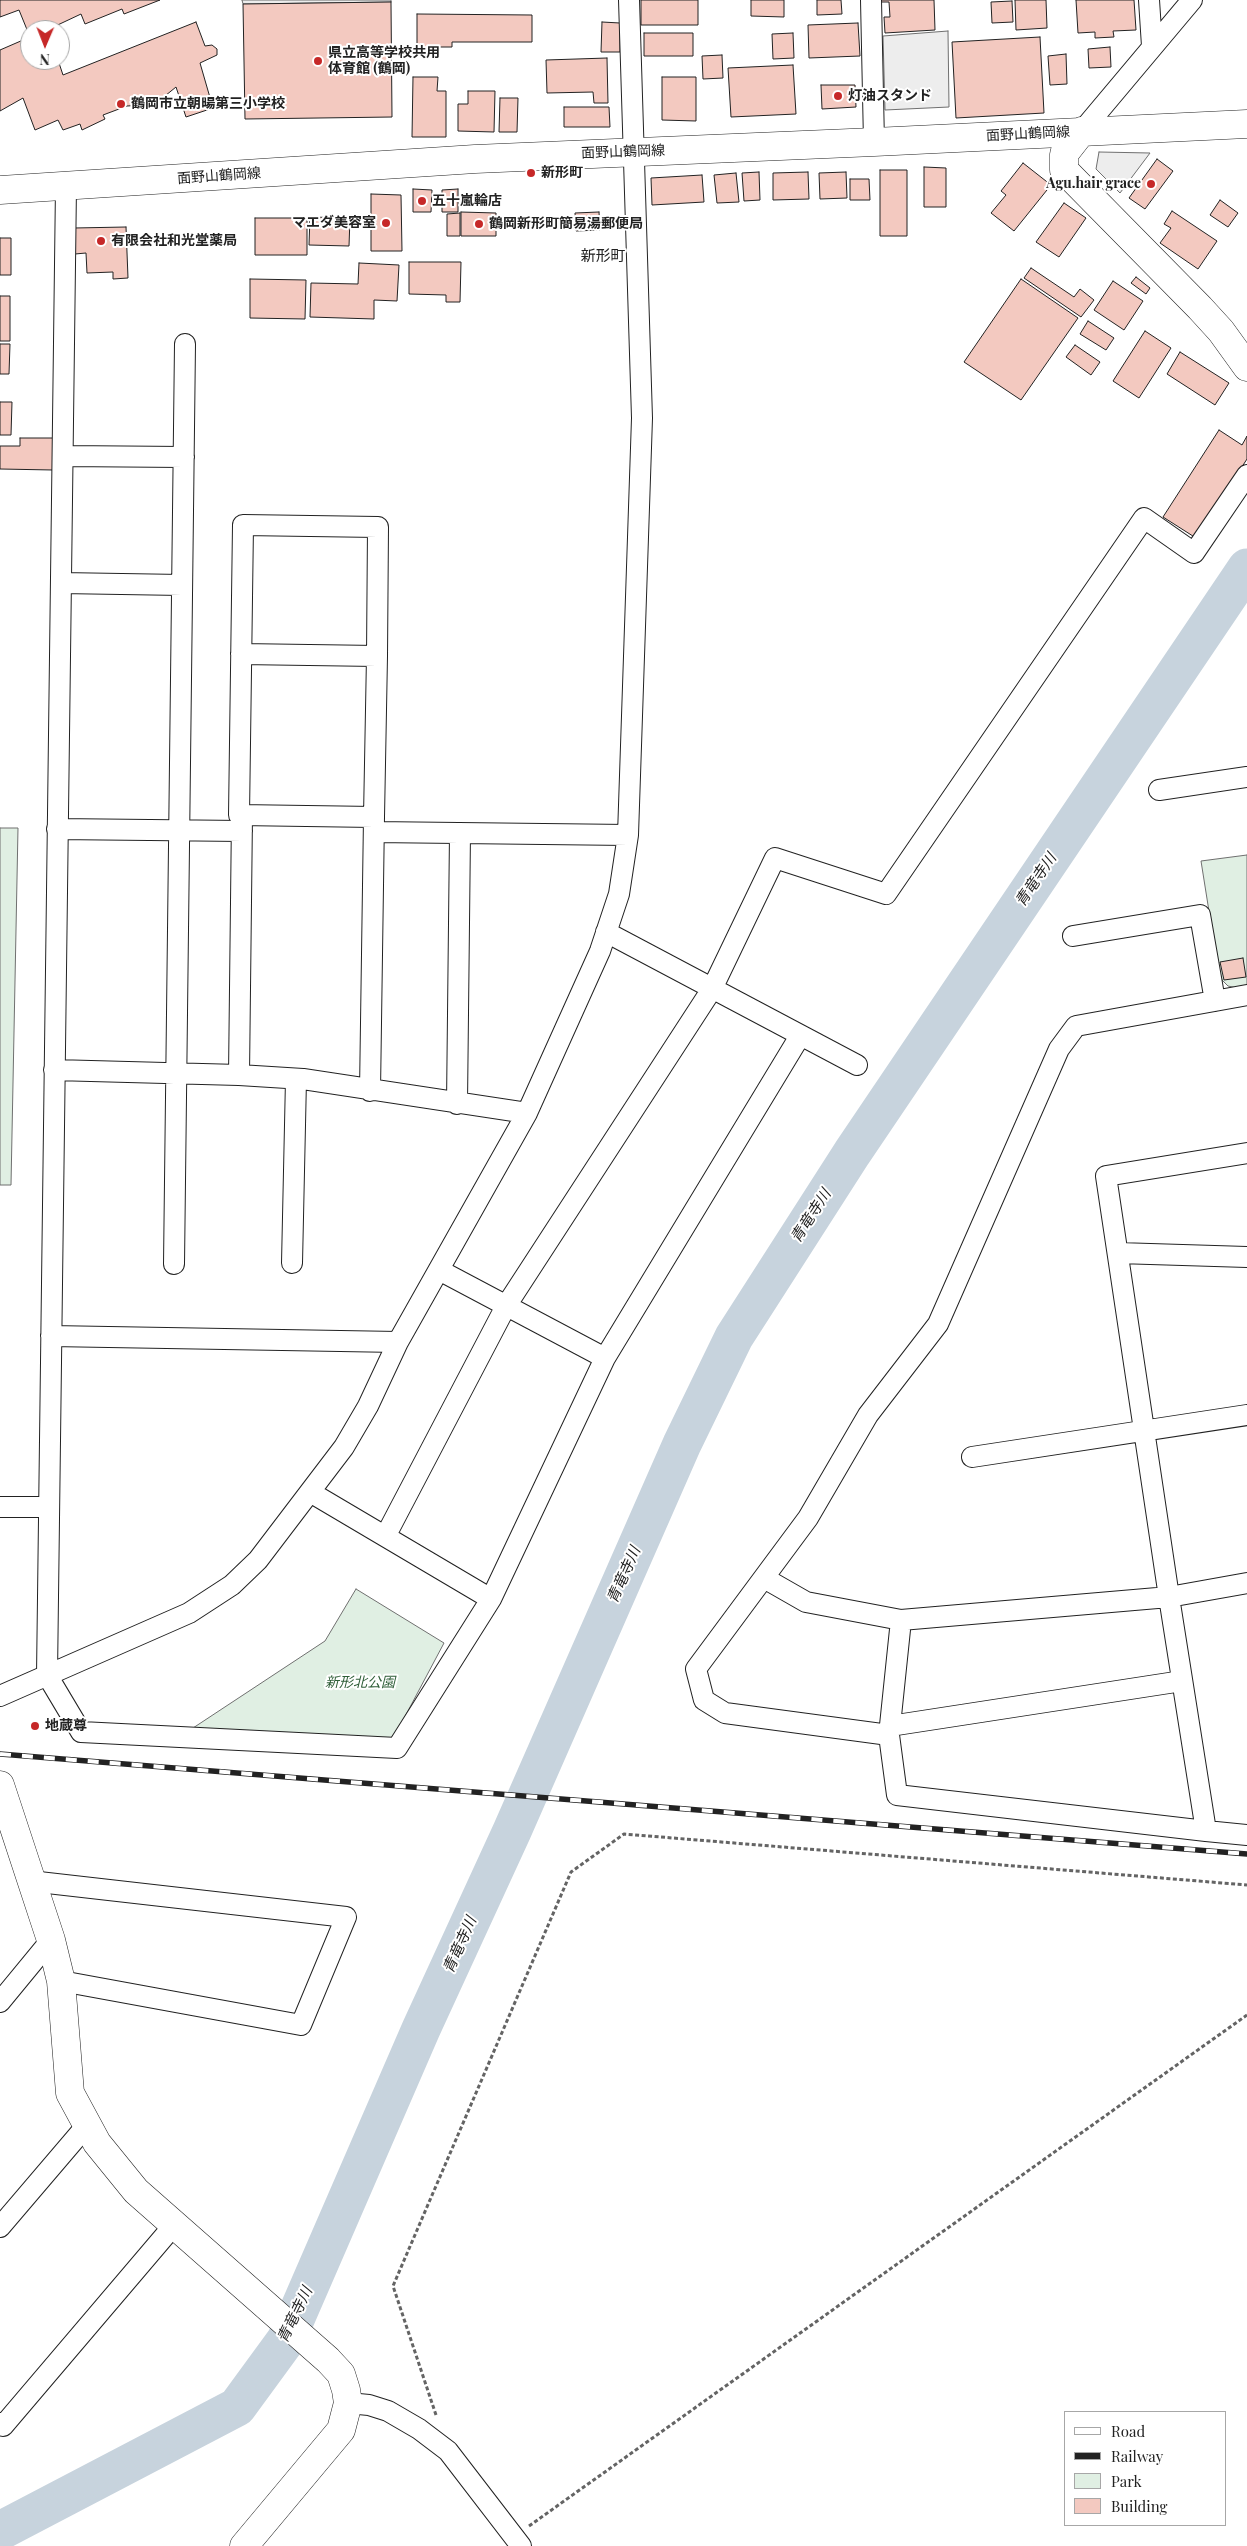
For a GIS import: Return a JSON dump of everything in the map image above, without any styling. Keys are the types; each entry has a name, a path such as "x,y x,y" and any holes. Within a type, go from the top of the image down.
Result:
{"street":[{"path":"0,1696 189,1613 232,1585 258,1560 344,1447 368,1406 398,1342 527,1113 600,951 619,894 628,835 642,418 630,0"},
{"path":"870,0 874,142"},
{"path":"1149,0 1152,46"},
{"path":"1192,0 1064,154 1064,170 1200,308 1247,367"},
{"name":"面野山鶴岡線","path":"0,190 475,158 874,142 1247,124"},
{"path":"66,186 47,1675 81,1732 397,1748 491,1599 605,1358 800,1036"},
{"path":"174,1264 185,344"},
{"path":"62,456 184,457"},
{"path":"386,1535 506,1306 712,989 775,858 886,894 1144,518 1194,553 1247,475"},
{"path":"239,1075 242,823 238,815 243,525 378,527 370,1091"},
{"path":"61,583 182,585"},
{"path":"241,654 377,656"},
{"path":"1159,790 1247,777"},
{"path":"57,829 178,830 242,823 374,824 460,833 628,835"},
{"path":"457,1104 460,833"},
{"path":"1074,936 1200,915 1215,1001"},
{"path":"606,932 857,1065"},
{"path":"1182,1681 889,1731 725,1713 704,1700 696,1669 808,1518 868,1415 938,1324 1059,1049 1076,1026 1247,995"},
{"path":"54,1070 175,1075 239,1075 296,1079 527,1113"},
{"path":"292,1263 296,1079"},
{"path":"1206,1832 1106,1176 1247,1153"},
{"path":"1118,1253 1247,1257"},
{"path":"439,1270 605,1358"},
{"path":"51,1336 398,1342"},
{"path":"972,1457 1247,1415"},
{"path":"310,1492 386,1535 491,1599"},
{"path":"0,1507 49,1507"},
{"path":"764,1578 806,1602 901,1620 1169,1597 1247,1583"},
{"path":"901,1620 889,1731 897,1795 1206,1832 1247,1835"},
{"path":"0,1784 30,1881 51,1940 61,1981 70,2093 97,2143 136,2191 341,2374 348,2403 341,2430 244,2546"},
{"path":"30,1881 346,1917 301,2025 61,1981"},
{"path":"0,2002 51,1940"},
{"path":"0,2227 87,2125"},
{"path":"0,2423 3,2426 174,2225"},
{"path":"348,2403 369,2405 388,2411 419,2429 448,2451 518,2541"}],"path":[{"path":"448,2451 393,2286 571,1872 624,1834 1247,1885"},
{"path":"518,2541 1247,2015"}],"green space":[{"path":"0,828 18,828 11,1185 0,1185"},
{"path":"1247,855 1247,987 1237,988 1228,986 1222,980 1218,968 1201,861"},
{"name":"新形北公園","path":"356,1589 444,1643 392,1741 193,1728 325,1641"}],"shaded area":[{"path":"242,0 391,0 391,2 243,4"},
{"path":"948,31 949,107 885,110 883,36"},
{"path":"1099,152 1150,153 1120,193 1096,169"}],"building":[{"path":"0,0 160,0 124,14 122,9 85,24 81,14 68,20 23,20 19,10 0,17"},
{"path":"641,0 698,0 698,25 641,25"},
{"path":"751,0 784,0 784,17 751,16"},
{"path":"817,0 841,0 842,14 817,15"},
{"path":"881,0 934,0 935,30 885,33 884,17 890,17 889,2 881,2"},
{"path":"1015,0 1046,0 1047,28 1016,30"},
{"path":"1076,0 1134,0 1136,30 1113,31 1114,37 1095,38 1095,32 1078,33"},
{"path":"1012,1 1013,22 992,23 991,2"},
{"name":"県立高等学校共用 体育館 (鶴岡)","path":"391,2 392,117 245,119 243,4"},
{"path":"417,14 532,15 532,42 452,42 452,47 417,47"},
{"path":"196,22 205,46 212,45 217,49 217,55 200,63 213,108 186,117 176,87 160,100 145,105 127,106 103,115 105,119 82,130 80,124 63,130 58,120 35,130 23,98 0,111 0,50 20,41 20,70 61,70 63,75"},
{"path":"602,22 620,23 620,52 601,52"},
{"path":"858,23 860,56 809,58 808,25"},
{"path":"644,33 693,33 693,56 644,56"},
{"path":"793,33 794,58 773,59 772,34"},
{"path":"1040,37 1044,113 956,118 952,42"},
{"path":"1110,47 1111,67 1089,68 1088,49"},
{"path":"1066,54 1067,84 1050,85 1048,56"},
{"path":"722,55 723,78 703,79 702,56"},
{"path":"607,58 608,103 594,103 593,92 547,93 546,60"},
{"path":"793,65 796,114 731,117 728,68"},
{"path":"413,77 438,77 437,91 446,91 446,137 412,137"},
{"path":"662,77 696,77 696,121 662,120"},
{"name":"灯油スタンド","path":"821,85 855,85 856,107 822,109"},
{"path":"468,91 495,91 494,132 458,131 458,104 468,104"},
{"path":"500,98 518,98 517,132 499,132"},
{"path":"564,107 609,107 610,127 564,127"},
{"name":"Agu.hair grace","path":"1157,159 1173,171 1145,209 1129,198"},
{"path":"1023,163 1051,185 1014,231 991,213 1006,195 1001,191"},
{"path":"924,167 946,168 946,207 924,207"},
{"path":"880,170 907,170 907,236 880,236"},
{"path":"759,172 760,200 744,201 742,173"},
{"path":"808,172 809,199 773,200 773,173"},
{"path":"846,172 847,198 820,199 819,173"},
{"path":"736,173 739,202 717,203 714,175"},
{"path":"702,175 704,202 652,205 651,178"},
{"path":"850,179 869,179 870,200 850,200"},
{"name":"五十嵐輪店","path":"413,189 432,190 431,212 413,212"},
{"path":"458,189 458,212 442,212 442,190"},
{"name":"マエダ美容室","path":"371,194 401,195 402,251 371,251"},
{"path":"1220,200 1238,213 1228,227 1210,215"},
{"path":"1064,203 1086,218 1059,257 1036,242"},
{"path":"1172,211 1217,241 1198,269 1160,243 1171,228 1164,224"},
{"name":"鶴岡新形町簡易湯郵便局","path":"461,212 496,213 496,236 461,236"},
{"path":"599,212 600,230 576,231 575,213"},
{"path":"460,213 460,236 447,236 447,214"},
{"path":"310,217 350,218 349,246 309,245"},
{"path":"255,218 307,218 307,255 255,255"},
{"name":"有限会社和光堂薬局","path":"126,227 128,278 113,279 113,272 87,273 86,253 75,254 74,228"},
{"path":"0,238 11,238 11,275 0,275"},
{"path":"409,262 461,262 460,302 446,302 446,295 409,294"},
{"path":"359,263 399,265 397,301 374,300 374,319 310,317 311,283 358,284"},
{"path":"1031,268 1074,297 1080,289 1094,300 1081,317 1024,278"},
{"path":"1136,277 1150,288 1146,294 1131,283"},
{"path":"250,279 306,280 305,319 250,318"},
{"path":"1021,279 1078,318 1021,400 964,362"},
{"path":"1113,281 1143,301 1124,330 1094,310"},
{"path":"0,296 10,296 10,341 0,341"},
{"path":"1088,321 1114,338 1106,350 1080,334"},
{"path":"1145,331 1171,348 1139,398 1113,381"},
{"path":"0,344 10,344 9,374 0,374"},
{"path":"1075,345 1100,362 1091,375 1066,357"},
{"path":"1180,352 1229,383 1215,405 1167,374"},
{"path":"0,402 12,402 11,435 0,435"},
{"path":"1219,430 1242,445 1247,436 1247,459 1196,538 1163,517"},
{"path":"20,438 54,438 53,470 0,469 0,446 20,446"},
{"path":"1243,958 1246,977 1224,980 1220,962"}],"waterway":[{"name":"青竜寺川","path":"0,2531 237,2407 286,2340 421,2029 512,1831 682,1444 734,1337 852,1153 1247,568"}],"railway":[{"path":"0,1754 1247,1854"}],"place":[{"name":"県立高等学校共用 体育館 (鶴岡)","path":"318,61"},
{"name":"灯油スタンド","path":"838,96"},
{"name":"鶴岡市立朝暘第三小学校","path":"121,104"},
{"name":"新形町","path":"531,173"},
{"name":"Agu.hair grace","path":"1151,184"},
{"name":"五十嵐輪店","path":"422,201"},
{"name":"マエダ美容室","path":"386,223"},
{"name":"鶴岡新形町簡易湯郵便局","path":"479,224"},
{"name":"有限会社和光堂薬局","path":"101,241"},
{"name":"地蔵尊","path":"35,1726"}],"district":[{"name":"新形町","path":"603,256"}]}
